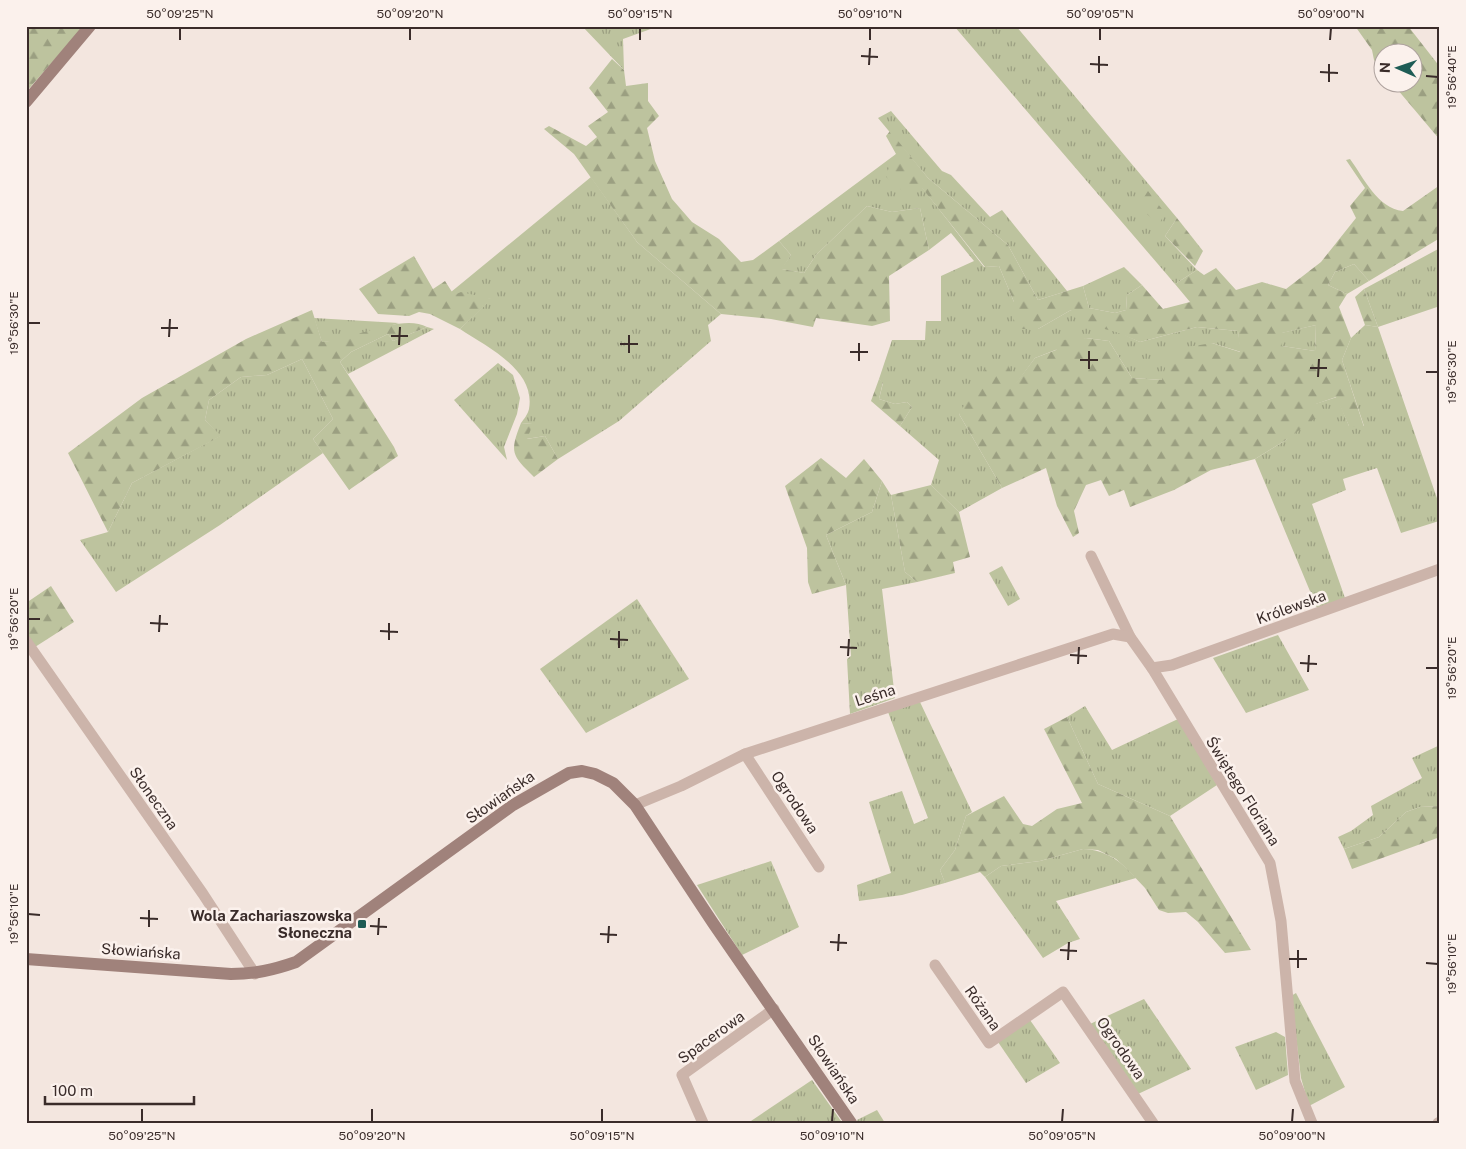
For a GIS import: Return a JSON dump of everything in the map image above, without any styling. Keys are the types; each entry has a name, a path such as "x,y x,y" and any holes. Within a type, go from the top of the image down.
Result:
{"street":[{"path":"26,102 90,26"},
{"name":"Świętego Floriana","path":"1091,556 1130,637 1152,668 1270,863 1281,921 1296,1081 1312,1123"},
{"name":"Królewska","path":"1152,668 1172,665 1440,569"},
{"name":"Leśna","path":"635,805 681,786 744,754 1113,634 1130,637"},
{"name":"Słoneczna","path":"26,641 208,902 255,974"},
{"name":"Ogrodowa","path":"744,754 819,867"},
{"name":"Słowiańska","path":"26,959 255,974 296,962 513,805 556,779 569,773 582,771 595,774 613,783 635,805 702,908 774,1009 851,1123"},
{"name":"Różana","path":"935,965 989,1043 1063,992"},
{"name":"Ogrodowa","path":"1063,992 1154,1123"},
{"name":"Spacerowa","path":"703,1123 682,1075 774,1009"}],"green space":[{"path":"26,26 84,26 26,92"},
{"path":"582,26 659,26 623,39 624,70"},
{"path":"954,26 1016,26 1177,218 1165,236 1197,270 1175,284"},
{"path":"1355,26 1408,26 1420,42 1374,42 1374,60 1372,50"},
{"path":"1424,46 1440,67 1440,140 1400,92 1424,92"},
{"path":"612,59 624,70 626,86 648,83 648,101 659,116 647,128 655,161 672,199 692,222 719,239 741,262 753,260 779,241 791,255 782,269 804,273 816,255 867,206 892,212 920,208 929,250 889,276 890,321 872,326 816,318 813,327 771,319 721,314 637,242 574,154 544,129 549,126 586,146 597,137 588,126 608,112 589,88"},
{"path":"891,111 942,171 951,175 990,217 1002,210 1067,291 1038,300 1008,245 928,178 878,118"},
{"path":"890,131 928,178 1008,245 1038,300 1083,286 1089,308 1115,313 1126,310 1127,295 1142,285 1163,309 1190,302 1175,284 1197,270 1204,275 1216,268 1236,290 1262,282 1286,289 1321,262 1356,218 1350,206 1365,188 1346,160 1350,159 1378,198 1394,209 1403,211 1440,185 1440,238 1369,281 1354,264 1335,272 1328,285 1347,294 1339,307 1351,338 1342,360 1364,427 1349,426 1336,397 1316,404 1317,417 1286,440 1255,459 1211,470 1174,490 1130,507 1124,490 1109,496 1101,480 1086,485 1074,511 1079,533 1073,537 1057,506 1046,468 1002,488 959,414 990,362 1006,360 1016,383 1035,358 1056,350 1062,340 1086,338 1109,341 1132,378 1162,380 1170,350 1212,343 1240,352 1238,331 1197,327 1140,342 1116,332 1078,322 1071,310 1038,329 1014,329 1014,302 999,266 985,267 922,188 904,192 885,176 896,154 886,136","holes":["1316,325 1315,351 1282,346 1282,333"]},
{"path":"896,154 984,267 999,266 1014,302 1038,329 1071,310 1140,342 1197,327 1238,331 1241,352 1212,343 1162,380 1132,378 1109,341 1086,338 1035,358 1016,384 959,414 1002,488 959,512 931,485 939,460 900,426 912,407 907,402 895,404 879,399 883,383 879,379 892,340 925,340 926,321 941,321 941,276 974,261 951,233 929,250 920,208 892,212 867,206 816,255 804,273 781,269 791,255 779,241"},
{"path":"591,177 637,242 721,314 708,325 711,341 619,421 558,459 545,436 526,439 532,424 521,423 529,409 529,395 525,383 517,371 496,352 460,329 491,299 454,296 451,292"},
{"path":"1148,191 1165,213 1158,226 1139,205"},
{"path":"1177,218 1203,251 1195,266 1165,236"},
{"path":"1440,248 1440,306 1378,327 1364,289"},
{"path":"414,256 433,289 445,281 454,295 461,292 492,299 460,329 430,314 419,312 409,316 378,314 359,289"},
{"path":"1354,264 1369,281 1347,294 1328,285 1335,272"},
{"path":"1124,267 1142,285 1127,295 1126,310 1115,313 1089,308 1083,286"},
{"path":"1364,289 1378,327 1365,325 1355,297"},
{"path":"312,310 322,342 404,323 427,327 393,341 388,334 351,352 340,362 398,456 349,490 313,439 333,419 302,359 267,375 241,377 209,400 205,420 221,436 132,483 108,532 68,453 142,398 246,339"},
{"path":"314,318 399,323 340,341 322,342"},
{"path":"1316,325 1315,351 1282,346 1281,333"},
{"path":"1365,325 1378,327 1440,507 1439,521 1401,533 1377,468 1343,479 1346,490 1312,504 1345,598 1317,608 1255,459 1286,440 1315,404 1337,397 1349,426 1364,426 1342,360 1351,338"},
{"path":"427,327 434,329 348,374 340,362 351,352 388,334 393,341"},
{"path":"302,359 333,419 313,439 323,453 220,525 116,592 80,540 108,532 132,483 220,436 205,420 209,400 241,377 267,375"},
{"path":"498,363 513,375 520,398 517,414 504,447 507,460 454,400"},
{"path":"879,379 883,382 879,399 895,404 907,402 912,407 900,426 871,401"},
{"path":"521,423 533,424 527,439 545,436 558,459 534,477 521,464 515,453 515,441"},
{"path":"821,458 846,478 864,459 882,481 872,512 826,535 846,585 812,594 808,582 807,548 785,486"},
{"path":"882,481 891,495 905,572 917,582 882,589 895,698 850,714 847,659 851,656 846,585 826,535 872,512"},
{"path":"931,485 959,512 970,557 953,562 955,573 917,582 905,572 891,495"},
{"path":"1002,566 1020,599 1008,606 989,573"},
{"path":"51,586 74,622 35,647 26,633 26,603"},
{"path":"637,599 689,679 586,733 540,669"},
{"path":"1278,635 1309,690 1246,713 1213,658"},
{"path":"920,702 972,812 966,816 955,850 940,870 945,883 902,895 859,901 857,885 891,873 869,802 902,791 914,824 928,818 888,712"},
{"path":"1085,706 1112,750 1178,719 1217,785 1170,816 1098,784 1067,717"},
{"path":"1067,717 1098,784 1170,816 1251,950 1225,953 1198,922 1186,912 1168,913 1159,910 1145,888 1127,869 1116,859 1098,850 1083,849 1040,861 1001,866 985,877 980,872 945,883 940,870 955,850 966,816 1004,796 1023,824 1032,826 1057,809 1082,803 1044,729"},
{"path":"1440,745 1440,806 1420,807 1406,812 1379,837 1344,849 1338,837 1351,831 1373,815 1371,806 1422,778 1412,758"},
{"path":"1440,806 1440,837 1352,869 1344,849 1379,837 1406,812 1420,807"},
{"path":"1083,849 1112,857 1125,866 1136,878 1056,901 1080,939 1068,943 1043,958 985,877 1001,866 1040,861"},
{"path":"771,861 799,927 742,955 697,885"},
{"path":"1296,993 1345,1087 1309,1106 1301,1078 1291,996"},
{"path":"1144,999 1191,1069 1138,1094 1090,1024"},
{"path":"1030,1020 1060,1063 1026,1083 998,1042"},
{"path":"1276,1032 1285,1037 1288,1075 1256,1090 1235,1047"},
{"path":"812,1080 841,1121 838,1123 748,1123"},
{"path":"877,1110 885,1123 858,1123 857,1120"}],"place":[{"name":"Wola Zachariaszowska Słoneczna","path":"362,924"}]}
